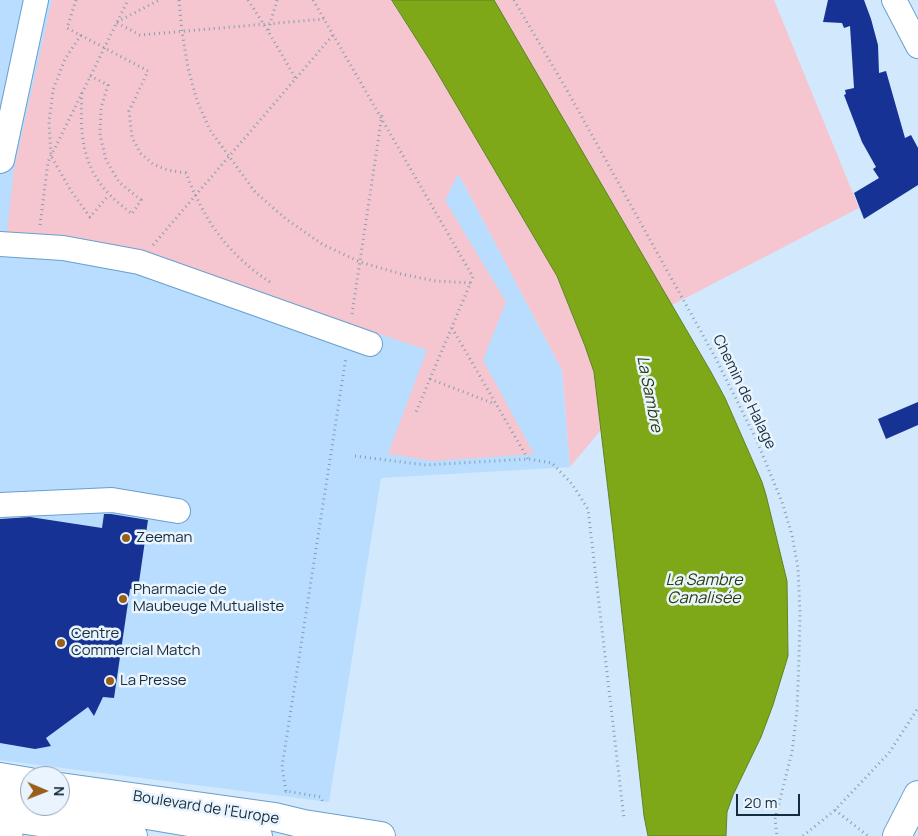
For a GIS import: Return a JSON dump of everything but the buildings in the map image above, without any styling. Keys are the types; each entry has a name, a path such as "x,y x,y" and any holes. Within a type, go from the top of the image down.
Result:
{"main road":[{"path":"0,777 20,780"},
{"name":"Boulevard de l'Europe","path":"70,788 275,817 304,824 381,836"},
{"path":"897,836 918,795"},
{"path":"11,814 134,836"}],"street":[{"path":"0,161 2,160 36,0"},
{"path":"894,0 918,46"},
{"path":"0,244 63,248 139,262 360,340"},
{"path":"0,505 112,500 178,511"},
{"path":"70,807 141,816 260,836"}],"path":[{"path":"76,0 67,28 148,72 129,112 132,137 140,153 153,164 167,170 186,173 195,196 210,223 229,249 257,274 278,287"},
{"path":"38,246 48,162 128,0"},
{"path":"117,23 159,0"},
{"path":"179,0 188,68 197,101 210,130 255,192 286,219 322,244 360,262 401,274 436,281 470,282"},
{"path":"248,0 296,79"},
{"path":"268,32 277,0"},
{"path":"313,0 473,277 416,412"},
{"name":"Chemin de Halage","path":"514,0 568,92 715,356 756,440 782,502 792,535 798,568 800,614 798,710 792,752 775,820 777,836"},
{"path":"117,23 140,35 324,19"},
{"path":"81,35 65,59 53,90 49,122 51,156 71,191 90,217 109,195"},
{"path":"139,262 333,35"},
{"path":"82,93 82,142 89,164 99,183 109,195 132,214 142,200 119,182 106,160 100,135 101,108 108,85 90,76"},
{"path":"286,791 282,767 360,340 360,262 382,117"},
{"path":"452,327 528,459"},
{"path":"430,379 496,404"},
{"path":"355,456 426,465 528,459 552,463 572,484 588,509 624,819"},
{"path":"803,836 835,810 889,753 918,708"},
{"path":"835,810 868,836"}],"shaded area":[{"path":"0,0 352,0 465,186 562,370 570,467 381,478 329,802 70,769 70,766 47,766 0,760"},
{"path":"52,0 392,0 431,62 557,276 585,346 594,372 601,430 570,467 562,370 458,174 445,200 506,302 483,360 534,454 433,461 388,454 427,350 127,250 47,234 7,232 14,169"},
{"path":"493,0 774,0 859,208 672,305"}],"water":[{"name":"La Sambre Canalisée","path":"392,0 494,0 711,372 725,398 762,482 787,581 788,656 761,737 733,795 727,812 726,836 648,836 644,816 594,372 557,276 431,62"}],"place":[{"name":"Zeeman","path":"126,538"},
{"name":"Pharmacie de Maubeuge Mutualiste","path":"123,599"},
{"name":"Centre Commercial Match","path":"61,643"},
{"name":"La Presse","path":"110,681"}],"water label":[{"name":"La Sambre","path":"649,394"}]}
